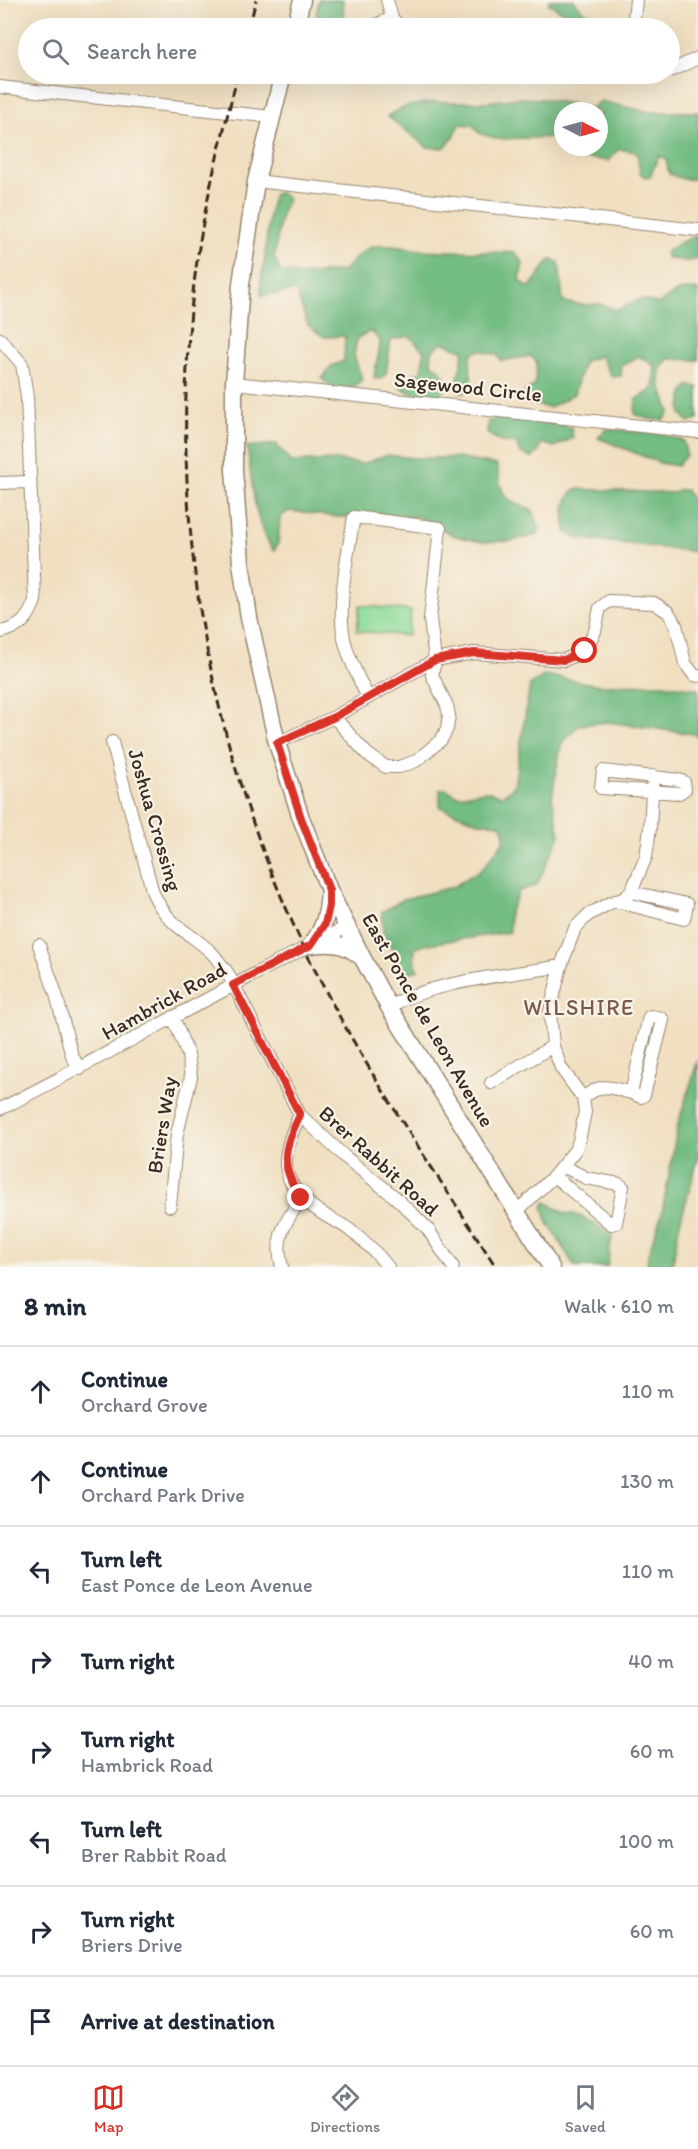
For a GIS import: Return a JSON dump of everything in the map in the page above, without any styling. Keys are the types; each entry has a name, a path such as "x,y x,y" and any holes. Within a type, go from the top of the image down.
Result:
{"main road":[{"path":"298,18 302,0"},
{"name":"East Ponce de Leon Avenue","path":"280,84 256,181 241,284 234,383 234,470 241,563 249,618 277,743 301,818 329,890 362,957 389,1007 550,1267"},
{"path":"311,945 325,924 329,906 329,890"},
{"path":"311,945 339,943 362,957"}],"street":[{"path":"387,0 392,18"},
{"path":"634,18 636,0"},
{"path":"680,66 698,58"},
{"path":"0,87 272,117"},
{"path":"256,181 698,230"},
{"path":"0,339 6,343 21,364 27,397 35,601 29,617 20,626 0,632"},
{"name":"Sagewood Circle","path":"234,383 698,432"},
{"path":"0,483 30,482"},
{"path":"334,717 367,754 386,767 399,767 416,762 441,740 447,729 447,706 432,675 435,660 430,620 440,528 354,518 341,622 346,645 368,698"},
{"path":"277,743 334,717 435,660 474,653 564,660 585,651 595,631 600,608 609,601 654,603 668,612 676,625 685,663 694,675 698,676"},
{"name":"Joshua Crossing","path":"112,742 158,905 173,924 212,953 233,985"},
{"path":"603,771 684,782 685,789 679,793 651,792 601,788 603,771"},
{"path":"515,1213 559,1171 576,1149 579,1141 585,1112 583,1098 561,1068 553,1046 550,1011 561,966 575,928 588,915 623,899 631,892 646,857 653,776"},
{"path":"615,902 684,919 687,904 631,892"},
{"name":"Hambrick Road","path":"0,1110 233,985 347,927"},
{"path":"39,945 56,994 72,1056 80,1069"},
{"path":"389,1007 402,999 426,991 561,966"},
{"name":"Brer Rabbit Road","path":"233,985 300,1115 345,1157 395,1197 427,1228 453,1267"},
{"name":"Briers Way","path":"170,1206 177,1134 191,1077 188,1055 173,1017"},
{"path":"583,1098 596,1088 603,1087 641,1097 644,1095 663,1020 661,1018 649,1017 631,1093"},
{"path":"490,1083 553,1046"},
{"path":"300,1115 290,1135 284,1162 290,1182 301,1198 350,1230 372,1248 388,1267"},
{"path":"559,1171 623,1186 615,1223 611,1224 559,1171"},
{"path":"282,1267 279,1254 280,1232 301,1198"}],"green space":[{"path":"319,0 343,0 344,18 318,18"},
{"path":"550,0 574,0 582,10 591,15 588,18 572,18 548,3"},
{"path":"519,98 560,102 554,102 554,137 498,139 479,133 473,125 459,124 454,137 444,148 427,147 387,116 407,106 432,102 486,102"},
{"path":"608,103 649,112 698,112 698,179 683,179 669,174 666,159 659,156 650,176 645,177 640,173 637,152 619,149 608,161 576,156 608,156"},
{"path":"280,192 288,199 281,215 274,258 281,272 302,275 344,271 367,249 386,246 422,250 515,253 523,262 520,280 529,288 550,260 559,262 563,302 583,305 599,304 617,310 642,299 659,304 677,292 698,290 698,360 668,359 663,366 660,379 670,412 664,420 648,419 635,414 636,400 653,389 655,366 639,356 622,365 621,376 612,377 600,356 584,361 574,394 550,408 522,402 524,393 535,384 537,363 531,356 501,361 497,355 479,350 471,354 471,391 462,393 456,388 464,351 442,342 432,351 431,363 439,369 448,382 442,396 411,393 400,387 402,376 421,373 424,351 409,336 391,340 386,374 380,379 374,378 380,341 371,331 357,338 354,356 362,379 353,388 333,388 322,379 331,366 344,361 345,336 324,337 308,325 296,291 262,296 261,281 270,211 273,195"},
{"path":"698,235 698,259 687,261 667,258 665,253 679,243"},
{"path":"688,386 698,387 698,419 689,422 681,414 682,396"},
{"path":"506,417 571,427 573,438 554,447 541,443 539,451 532,458 519,452 517,444 501,442 487,433 488,421"},
{"path":"606,429 663,434 684,441 686,455 677,466 660,463 598,438"},
{"path":"276,444 291,462 336,460 362,464 387,455 413,458 456,458 497,465 500,484 505,496 533,511 540,530 536,535 511,541 482,542 455,536 419,517 339,517 289,511 280,517 278,544 274,551 257,515 247,447"},
{"path":"575,489 674,493 678,490 686,490 694,504 698,506 698,552 576,538 567,533 565,521 566,504"},
{"path":"360,605 411,611 408,636 357,631"},
{"path":"545,675 599,685 663,684 698,689 698,737 694,734 608,722 579,725 561,744 552,797 560,835 537,885 519,891 509,913 510,932 415,948 414,958 418,970 404,972 383,932 382,912 404,899 453,887 481,870 504,841 504,829 500,824 478,822 440,807 440,789 447,789 457,796 485,791 502,796 514,786 530,685"},
{"path":"698,1060 698,1159 679,1226 672,1267 647,1267 648,1254 662,1213 678,1124"},
{"path":"546,1202 566,1214 574,1214 589,1220 612,1236 607,1267 575,1267 547,1221 543,1206"}],"railway":[{"path":"252,18 256,0"},
{"path":"236,84 202,229 190,321 186,415 189,508 199,601 216,693 240,783 271,871 308,956 374,1075 496,1267"}],"district":[{"name":"WILSHIRE","path":"579,1007"}],"route":[{"path":"301,1198 290,1182 284,1162 290,1135 300,1115 233,985 311,945 325,924 329,906 329,890 301,818 277,743 334,717 435,660 474,653 564,660 585,651"}]}
